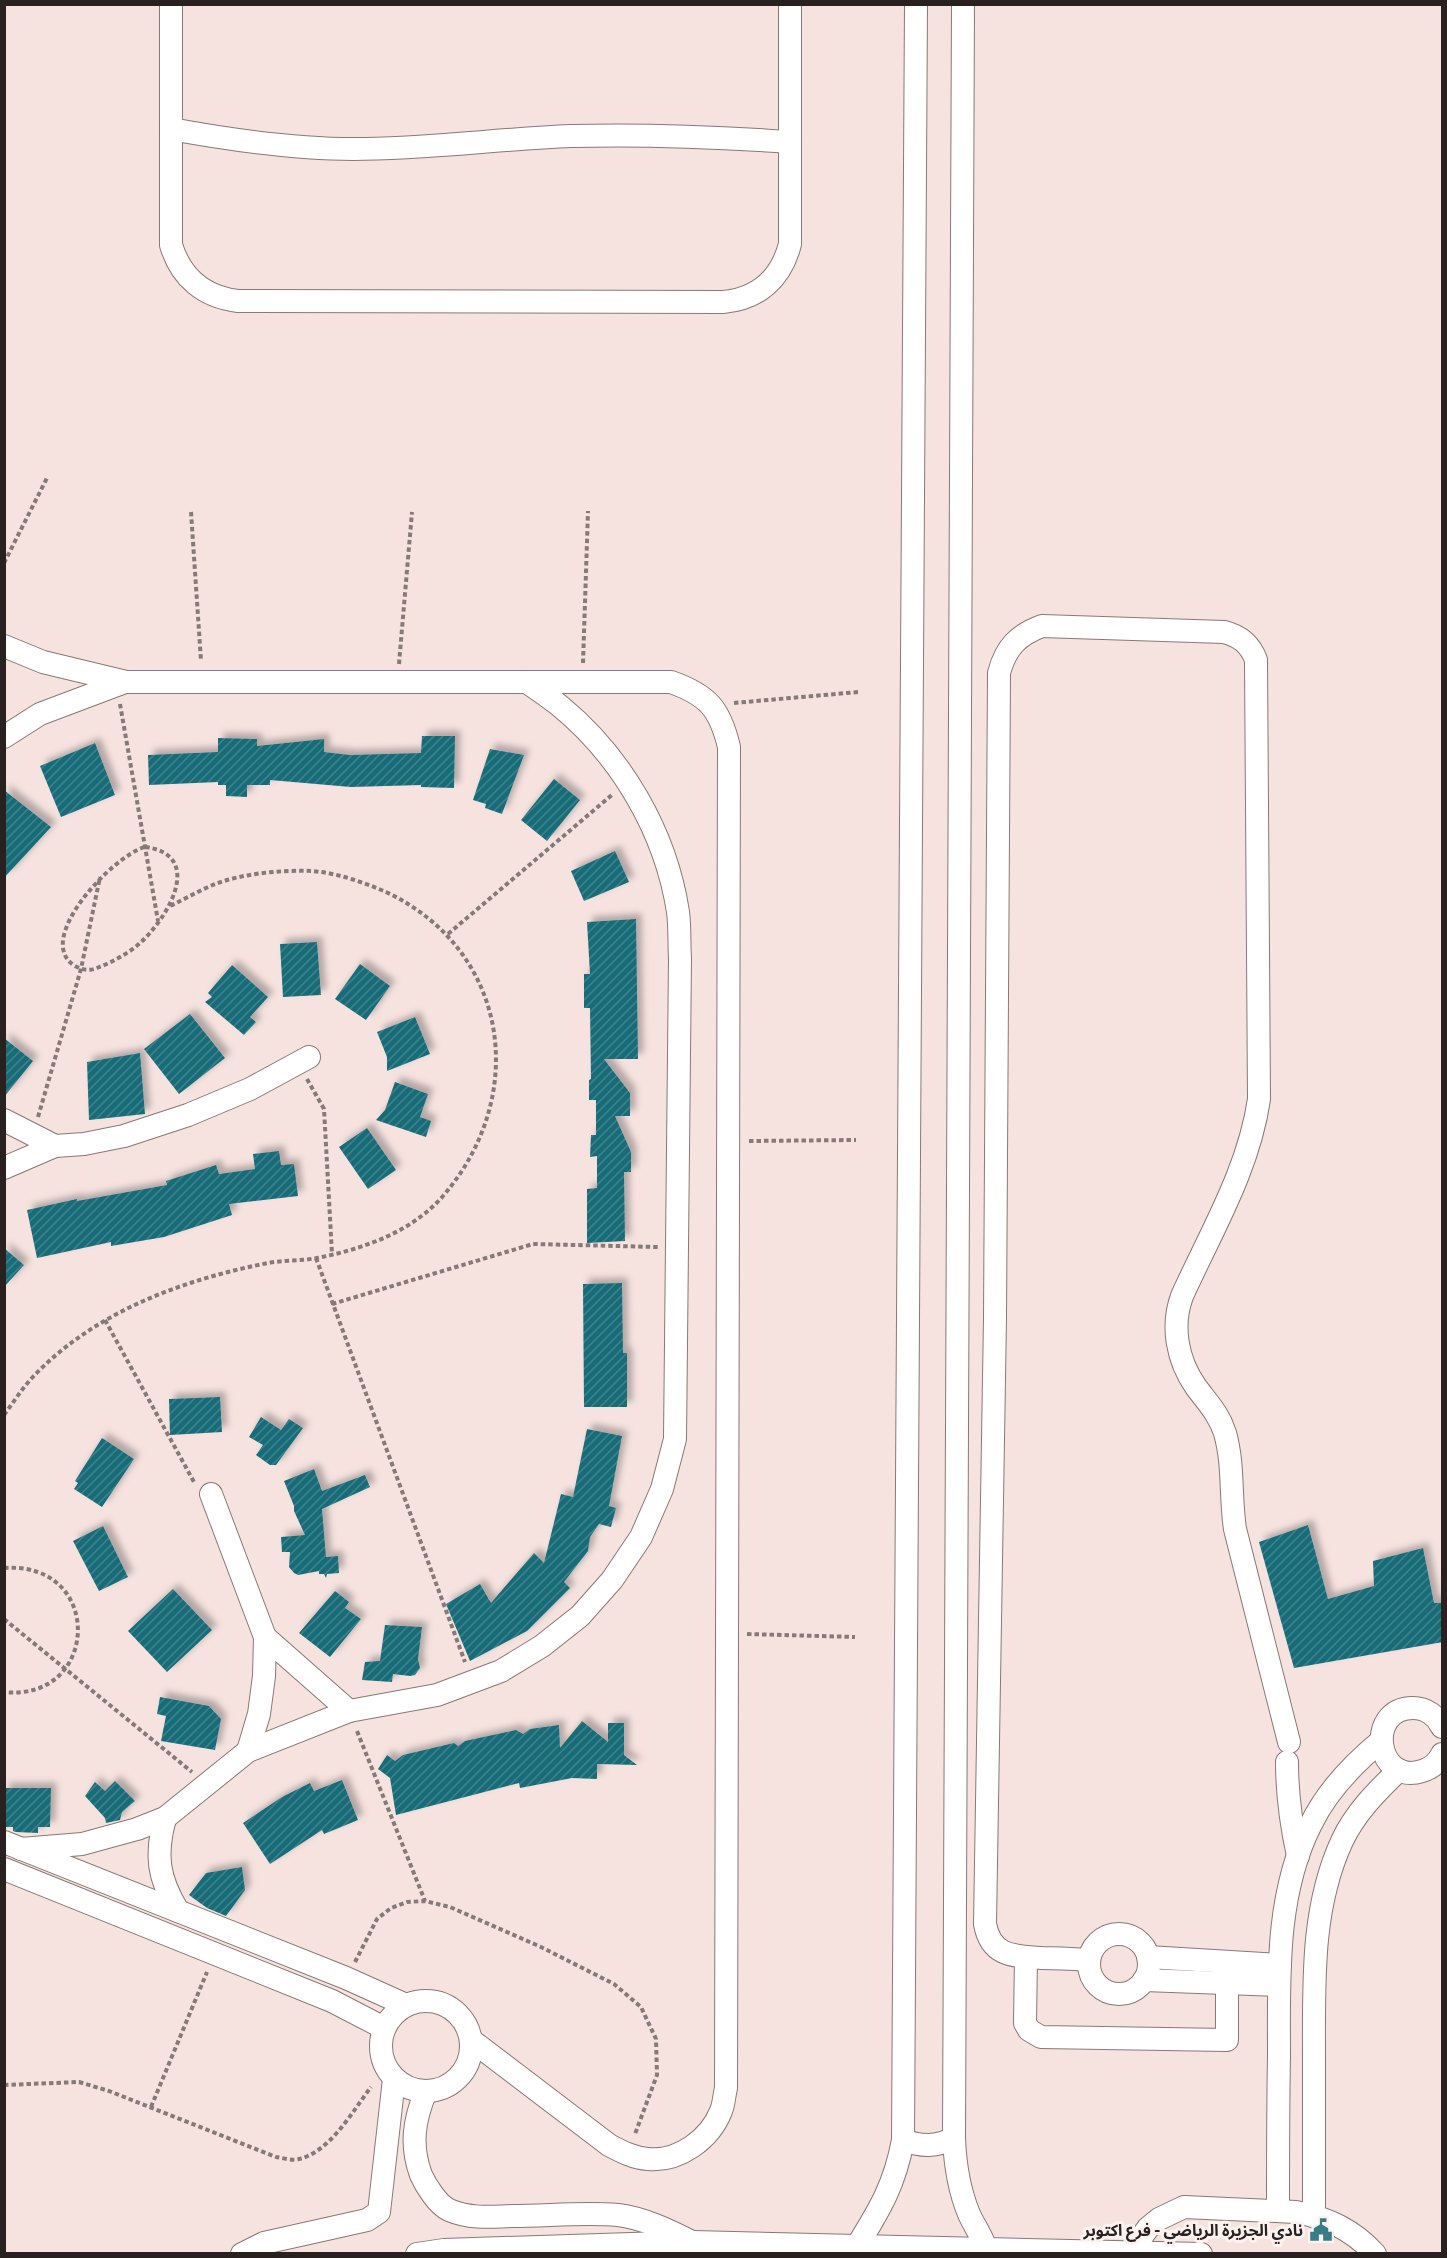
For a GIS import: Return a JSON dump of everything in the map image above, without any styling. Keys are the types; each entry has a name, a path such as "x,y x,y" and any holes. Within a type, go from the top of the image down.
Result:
{"street":[{"path":"171,4 171,245 176,258 191,281 202,289 226,299 238,301 736,301 750,297 767,285 781,270 790,244 790,4"},
{"path":"856,2246 887,2197 898,2169 903,2140 916,4"},
{"path":"963,4 954,2138 962,2193 986,2251"},
{"path":"171,129 261,144 351,149 397,148 508,139 637,135 790,142"},
{"path":"1089,1960 1010,1955 994,1946 985,1924 996,1318 999,673 1003,657 1013,642 1026,632 1042,626 1224,632 1234,634 1244,640 1256,660 1259,1099 1246,1157 1178,1305 1176,1327 1184,1365 1197,1388 1213,1408 1225,1435 1232,1468 1235,1529 1288,1752 1287,1794 1298,1856"},
{"path":"4,646 42,662 122,683 671,682 693,690 711,705 724,724 729,747 726,2088 722,2111 710,2131 694,2147 673,2156 650,2159 627,2155 609,2145 471,2040"},
{"path":"13,1846 81,1844 119,1835 165,1818 248,1751 349,1711 437,1695 501,1671 542,1646 580,1616 612,1580 641,1537 662,1489 675,1439 680,958 678,913 669,874 656,835 616,765 590,734 560,706 527,682"},
{"path":"4,737 40,714 122,683"},
{"path":"4,1168 55,1146 84,1144 124,1136 188,1115 250,1089 301,1061"},
{"path":"4,1120 55,1146"},
{"path":"213,1500 265,1637 264,1676 259,1714 248,1751"},
{"path":"265,1637 349,1711"},
{"path":"1443,1727 1432,1714 1423,1710 1403,1710 1394,1714 1387,1721 1382,1731 1381,1741 1386,1758 1399,1770 1418,1773 1427,1770 1435,1765 1443,1754"},
{"path":"1278,2211 1279,1983 1282,1936 1289,1889 1310,1824 1332,1790 1354,1765 1381,1741"},
{"path":"1314,2216 1314,2000 1317,1938 1324,1897 1342,1840 1365,1805 1399,1770"},
{"path":"165,1818 159,1846 161,1874 167,1893 178,1911"},
{"path":"13,1846 346,1978 406,2005"},
{"path":"4,1869 332,2001 384,2028"},
{"path":"1120,1934 1138,1941 1148,1957 1144,1980 1129,1992 1110,1993 1095,1982 1090,1973 1089,1960 1095,1946 1102,1939 1120,1934"},
{"path":"1282,1936 1317,1938"},
{"path":"1026,1957 1025,2023 1029,2030 1041,2037 1227,2040 1227,1983"},
{"path":"1148,1957 1279,1983 1314,2000"},
{"path":"1144,1980 1279,1983"},
{"path":"242,2253 264,2243 368,2220 379,2212 390,2073 381,2048 384,2028 390,2019 406,2005 427,2000 447,2006 463,2020 471,2040 470,2053 460,2075 444,2086 426,2091 404,2085 390,2073"},
{"path":"426,2091 417,2113 414,2137 416,2161 425,2184 447,2209 474,2217 618,2215 652,2224 693,2242"},
{"path":"1278,2093 1314,2092"},
{"path":"903,2140 924,2146 934,2146 954,2138"},
{"path":"1131,2252 1148,2228 1159,2218 1184,2207 1278,2211 1314,2216 1350,2232 1375,2253"},
{"path":"417,2253 444,2250 693,2242 986,2251 1201,2253"}],"path":[{"path":"4,563 48,476"},
{"path":"582,682 588,511"},
{"path":"191,512 202,682"},
{"path":"397,682 412,512"},
{"path":"122,683 145,847 159,922"},
{"path":"711,705 858,692"},
{"path":"448,934 627,782"},
{"path":"145,847 163,852 176,865 178,876 170,906 140,943 123,955 93,970 81,969 70,963 63,952 62,940 76,909 100,877 129,854 145,847"},
{"path":"4,1415 30,1380 65,1347 105,1320 145,1300 228,1271 272,1262 316,1258 372,1243 409,1225 441,1198 467,1166 485,1128 495,1088 496,1046 488,1006 472,968 448,934 409,903 363,882 314,871 264,872 216,884 170,906"},
{"path":"33,1135 81,969 100,877"},
{"path":"301,1061 307,1078 324,1109 332,1254"},
{"path":"728,1141 856,1140"},
{"path":"332,1304 533,1244 677,1247"},
{"path":"316,1258 473,1682"},
{"path":"105,1320 194,1482 213,1500"},
{"path":"4,1568 32,1569 45,1574 61,1586 73,1604 78,1623 78,1644 65,1670 55,1680 30,1692 4,1692"},
{"path":"4,1619 207,1784"},
{"path":"727,1634 855,1637"},
{"path":"349,1711 425,1900"},
{"path":"346,1978 377,1919 391,1908 407,1902 425,1900 450,1907 541,1947 614,1984 641,2007 656,2039 657,2075 627,2155"},
{"path":"151,2107 214,1955"},
{"path":"4,2085 79,2082 109,2091 276,2157 298,2160 317,2151 331,2139 390,2073"}],"building":[{"path":"422,736 455,736 454,788 421,787 421,785 351,787 270,780 270,785 247,785 247,797 226,796 226,785 218,785 218,782 149,785 148,755 218,752 218,738 257,739 257,746 324,739 324,752 350,755 421,753"},
{"path":"95,743 115,795 61,817 40,766"},
{"path":"490,749 524,755 502,814 485,808 486,804 473,800"},
{"path":"554,779 580,800 547,841 521,820"},
{"path":"4,790 51,827 4,878"},
{"path":"615,851 629,882 584,901 571,871"},
{"path":"636,919 638,1059 604,1059 630,1093 630,1116 615,1116 631,1152 631,1172 624,1172 625,1241 587,1243 587,1189 597,1188 597,1156 590,1157 591,1135 596,1135 596,1100 589,1100 590,1008 584,1008 584,974 590,974 587,922"},
{"path":"317,942 321,995 283,997 280,944"},
{"path":"360,964 390,986 366,1020 335,999"},
{"path":"232,965 268,997 250,1017 256,1022 244,1035 205,1002 212,997 208,993"},
{"path":"190,1014 225,1058 179,1094 144,1049"},
{"path":"415,1017 430,1054 387,1071 387,1057 377,1032"},
{"path":"4,1038 33,1061 4,1097"},
{"path":"140,1053 145,1114 89,1120 87,1062"},
{"path":"395,1082 428,1094 420,1117 431,1121 426,1137 376,1120 385,1110"},
{"path":"367,1128 396,1170 368,1189 339,1147"},
{"path":"279,1151 281,1165 294,1164 298,1196 229,1204 232,1215 164,1237 111,1246 111,1242 37,1258 27,1210 77,1199 77,1201 167,1185 166,1181 216,1165 219,1174 255,1169 253,1154"},
{"path":"4,1248 24,1265 4,1287"},
{"path":"622,1283 623,1353 627,1353 627,1407 584,1407 583,1284"},
{"path":"220,1397 222,1432 170,1435 169,1399"},
{"path":"261,1417 281,1430 289,1419 303,1428 276,1465 270,1465 256,1455 263,1445 249,1437"},
{"path":"587,1429 622,1436 609,1506 616,1508 611,1527 599,1524 590,1537 588,1551 564,1582 570,1588 527,1631 470,1661 446,1604 480,1584 491,1603 534,1553 544,1563 561,1494 573,1497"},
{"path":"102,1438 134,1459 102,1507 74,1489 78,1483 75,1481"},
{"path":"314,1469 322,1491 365,1475 370,1487 322,1509 326,1557 338,1556 339,1573 327,1574 326,1578 324,1574 319,1574 319,1571 298,1575 294,1573 289,1567 290,1552 282,1552 281,1537 305,1535 284,1481"},
{"path":"1308,1525 1328,1599 1374,1586 1373,1561 1423,1548 1434,1603 1443,1603 1443,1642 1294,1668 1259,1542"},
{"path":"103,1526 128,1577 99,1591 73,1541"},
{"path":"173,1589 212,1630 167,1672 128,1631"},
{"path":"335,1591 349,1602 345,1608 361,1619 330,1657 299,1633"},
{"path":"385,1625 422,1627 418,1659 420,1668 415,1675 393,1674 392,1682 362,1680 365,1662 380,1661"},
{"path":"160,1697 209,1706 221,1719 215,1750 161,1741 166,1716 157,1714"},
{"path":"582,1721 608,1742 608,1723 624,1723 624,1755 637,1765 597,1764 597,1779 572,1778 520,1788 519,1783 396,1815 390,1778 378,1769 387,1755 395,1761 403,1755 454,1743 458,1746 465,1741 516,1730 523,1734 530,1729 559,1725 560,1748"},
{"path":"342,1780 358,1820 324,1834 322,1830 270,1864 243,1823 282,1797 310,1783 314,1791"},
{"path":"115,1781 135,1801 122,1812 120,1820 106,1823 105,1818 85,1796 95,1782 105,1791"},
{"path":"4,1788 51,1788 50,1827 38,1827 38,1833 16,1832 13,1831 13,1827 4,1827"},
{"path":"242,1867 245,1890 226,1916 207,1908 189,1895 206,1873"}],"place":[{"name":"نادي الجزيرة الرياضي - فرع اكتوبر","path":"1321,2230"}]}
